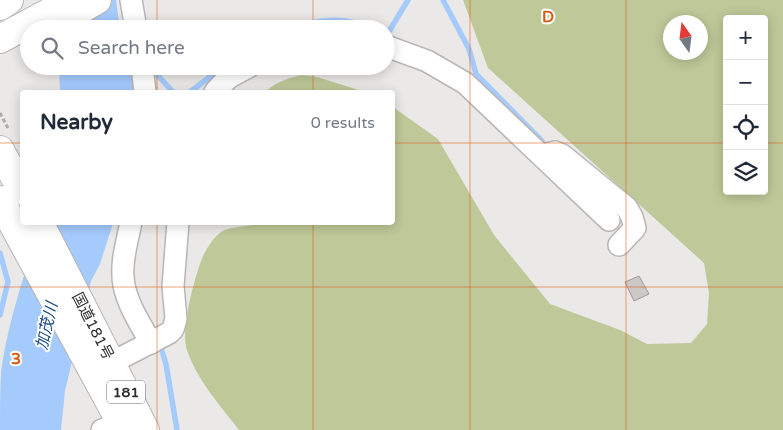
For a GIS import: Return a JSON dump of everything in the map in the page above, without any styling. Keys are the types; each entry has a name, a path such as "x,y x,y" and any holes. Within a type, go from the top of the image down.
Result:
{"main road":[{"path":"0,6 9,0"},
{"path":"37,20 61,0"},
{"path":"43,20 72,0"},
{"path":"64,20 97,0"},
{"path":"8,44 20,34"},
{"path":"8,44 20,36"},
{"name":"国道181号","path":"0,150 11,195 20,211"},
{"name":"国道181号","path":"28,225 104,362"},
{"name":"国道181号","path":"40,225 104,362 127,426"}],"street":[{"path":"131,0 134,20"},
{"path":"395,49 427,61 464,83 609,220"},
{"path":"143,75 145,90"},
{"path":"217,90 234,75"},
{"path":"542,156 555,152 562,155 627,208 635,228 619,245"},
{"path":"131,225 123,265 124,286 151,343"},
{"path":"104,362 151,343 174,329 176,319 173,286 178,225"}],"green space":[{"path":"463,0 783,0 783,430 239,430 203,382 191,361 185,341 187,317 196,276 203,256 208,246 224,230 251,225 395,225 395,108 438,139 494,235 550,304 620,330 647,344 691,343 707,324 709,293 704,263 488,68"},
{"path":"302,75 317,77 359,90 268,90 282,81"}],"water":[{"path":"48,0 116,0 119,20 53,20"},
{"path":"59,75 141,75 141,90 60,90"},
{"name":"加茂川","path":"40,225 112,225 100,264 91,281 65,391 61,430 0,430 1,372 8,334"}],"building":[{"path":"639,276 649,294 634,301 625,282"}],"waterway":[{"path":"395,21 408,0"},
{"path":"443,0 469,49 476,74 542,141"},
{"path":"157,75 171,90"},
{"path":"193,90 212,75"},
{"path":"0,253 8,282 0,315"},
{"path":"162,351 166,364 177,430"}]}
